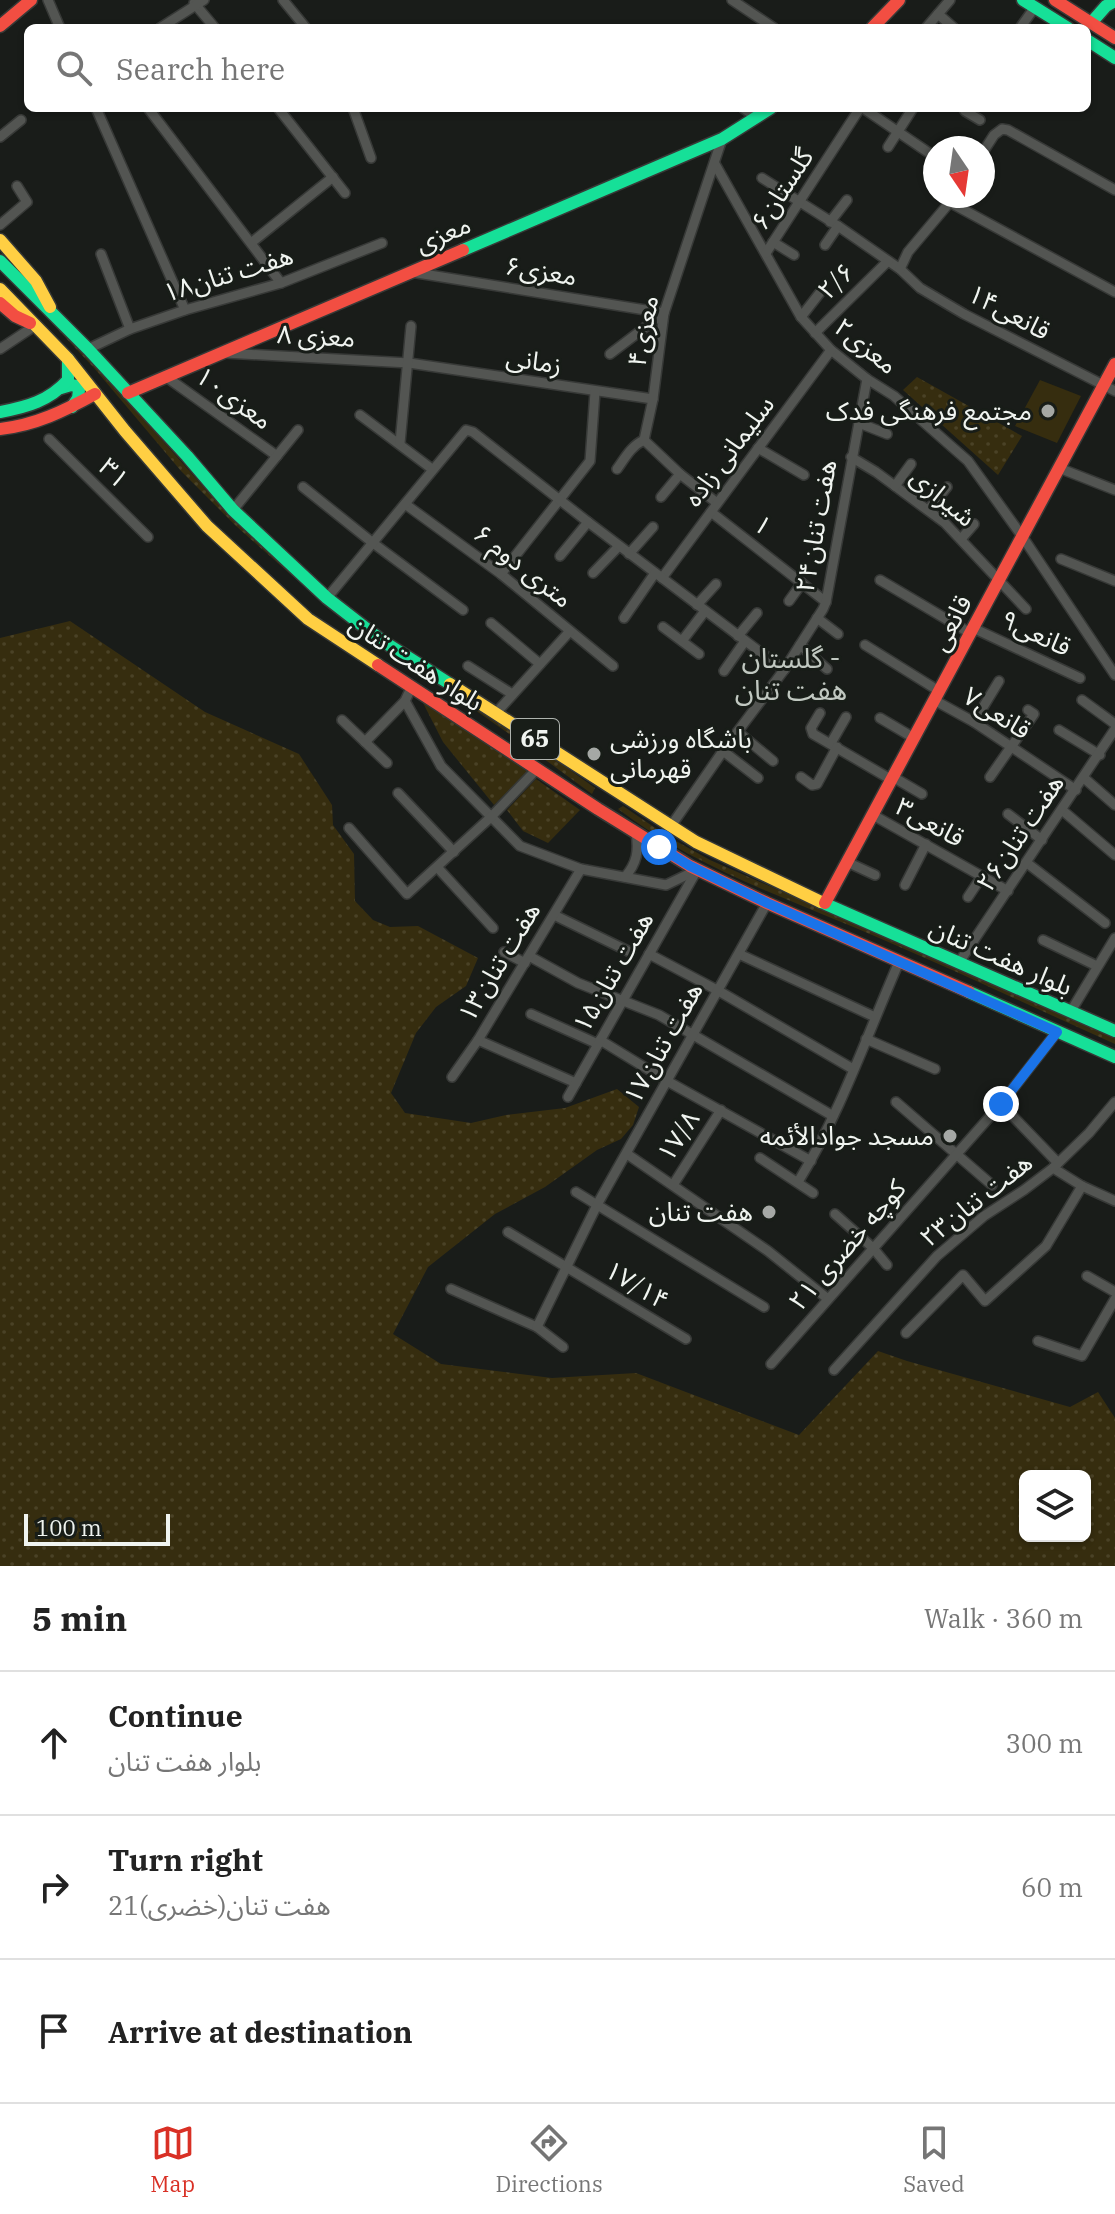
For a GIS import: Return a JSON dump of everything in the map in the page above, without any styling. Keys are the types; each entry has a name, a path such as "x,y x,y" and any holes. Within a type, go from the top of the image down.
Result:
{"main road":[{"path":"0,26 31,0"},
{"path":"1055,0 1115,38"},
{"path":"1091,23 1115,1"},
{"path":"875,24 893,2"},
{"path":"1029,4 1062,24"},
{"path":"1091,43 1115,58"},
{"name":"معزی","path":"128,393 722,139 764,112"},
{"name":"65","path":"0,240 36,281 51,310"},
{"name":"بلوار هفت تنان","path":"0,261 88,349 233,510 327,598 381,640 671,826 724,856 1115,1031"},
{"name":"بلوار هفت تنان","path":"0,289 68,359 207,526 308,619 598,809 697,870 1115,1057"},
{"name":"65","path":"0,303 15,316 36,325"},
{"path":"0,412 30,407 49,399 68,380 68,359"},
{"name":"قانعی","path":"825,903 1059,468 1109,389 1115,364"},
{"path":"61,388 71,385 79,390 72,407"},
{"path":"0,429 37,424 95,394"},
{"path":"598,809 611,787"}],"street":[{"path":"48,0 58,24"},
{"path":"283,0 303,24"},
{"path":"732,0 768,24"},
{"path":"929,24 950,0"},
{"path":"166,24 197,2 212,24"},
{"path":"1022,24 1029,4"},
{"path":"938,14 949,24"},
{"path":"98,112 185,310"},
{"path":"151,112 281,283"},
{"path":"281,112 345,193"},
{"path":"354,112 371,158"},
{"path":"749,112 756,117"},
{"name":"گلستان۶","path":"766,253 859,112"},
{"path":"868,112 923,149"},
{"path":"888,147 910,112"},
{"path":"969,112 980,120"},
{"path":"0,137 21,120"},
{"path":"993,136 1002,129 1008,130 1115,190"},
{"name":"۴معزی","path":"644,440 653,399 664,313 722,139"},
{"name":"۲معزی","path":"715,164 801,317 831,350 894,396 968,461 1115,675"},
{"path":"251,243 333,177"},
{"name":"۱۴قانعی","path":"762,178 900,269 920,288 1109,389"},
{"path":"0,225 27,202 17,186"},
{"path":"825,245 847,200"},
{"path":"900,269 908,252 946,208"},
{"path":"967,208 1115,292"},
{"path":"773,242 794,255"},
{"name":"هفت تنان۱۸","path":"88,349 130,329 281,283 382,243"},
{"path":"101,254 130,329"},
{"name":"۲/۶","path":"815,333 888,261"},
{"name":"۶معزی","path":"411,272 664,313"},
{"path":"801,317 822,290"},
{"path":"610,354 664,313"},
{"path":"0,349 36,325"},
{"path":"400,443 411,326"},
{"name":"سلیمانی زاده","path":"624,618 714,508 831,350"},
{"name":"معزی ۸","path":"221,353 409,363"},
{"name":"زمانی","path":"409,363 653,399"},
{"name":"۱۰معزی","path":"165,376 277,456"},
{"name":"هفت تنان۲۴","path":"671,826 784,670 826,602 867,379"},
{"path":"501,574 590,461 595,392"},
{"path":"360,415 432,469"},
{"path":"859,423 887,434"},
{"path":"233,510 298,430"},
{"path":"327,598 466,430 473,432 784,670"},
{"name":"۳۱","path":"49,439 148,537"},
{"path":"617,469 637,443 644,440 714,508"},
{"path":"758,448 804,475"},
{"name":"شیرازی","path":"851,457 945,523 1026,609"},
{"path":"895,486 911,464"},
{"path":"1059,468 1115,490"},
{"path":"661,497 680,474"},
{"path":"303,487 463,610"},
{"path":"928,510 947,487"},
{"name":"۶ متری دوم","path":"405,504 501,574 613,666"},
{"name":"۱","path":"714,508 826,602"},
{"path":"560,556 588,522"},
{"path":"961,539 974,524"},
{"path":"629,554 653,527"},
{"path":"593,573 619,546"},
{"path":"1061,559 1115,581"},
{"name":"۹قانعی","path":"880,580 972,631 1080,678"},
{"path":"789,601 802,583"},
{"path":"682,641 716,584"},
{"path":"724,671 757,613"},
{"path":"817,618 838,634"},
{"path":"491,623 540,664"},
{"path":"663,627 699,654"},
{"path":"496,713 570,631"},
{"path":"800,645 827,669"},
{"name":"۷قانعی","path":"865,645 1076,790"},
{"path":"468,666 512,694"},
{"path":"974,722 999,681"},
{"path":"365,742 405,701 412,686"},
{"path":"1082,700 1115,726"},
{"path":"405,701 441,766 520,846 581,869 666,885 697,870"},
{"path":"990,777 1034,714 1028,710"},
{"path":"820,713 811,731 922,794"},
{"path":"801,777 812,785 817,784 846,717"},
{"path":"880,718 914,738"},
{"path":"342,720 387,763"},
{"name":"هفت تنان۲۶","path":"960,961 1100,755 1115,726"},
{"path":"1059,730 1100,755"},
{"path":"738,732 773,761"},
{"path":"723,751 758,778"},
{"path":"349,828 407,894 491,817 537,769"},
{"path":"1084,778 1115,805"},
{"path":"398,793 454,852"},
{"path":"1062,810 1115,855"},
{"path":"1008,814 1042,840"},
{"name":"۳قانعی","path":"873,815 1008,891"},
{"path":"625,877 637,859 639,846 636,833"},
{"path":"905,885 926,844"},
{"path":"847,862 875,875"},
{"path":"1027,863 1105,923"},
{"path":"437,867 493,928"},
{"name":"۱۳هفت تنان","path":"452,1077 478,1040 581,869"},
{"name":"هفت تنان۱۵","path":"568,1097 697,870"},
{"path":"968,897 982,876"},
{"name":"هفت تنان۱۷","path":"537,1327 597,1205 767,903"},
{"path":"554,915 630,952"},
{"path":"1071,1011 1115,938"},
{"path":"1043,940 1097,966"},
{"path":"504,952 659,1015 833,1116"},
{"path":"649,954 853,1069"},
{"path":"739,954 875,1017"},
{"path":"798,1182 833,1116 899,962"},
{"path":"531,1014 599,1042 811,1161"},
{"name":"کوچه خضری ۲۱","path":"771,1364 1001,1104 1057,1032"},
{"path":"866,1039 935,1069"},
{"path":"478,1040 576,1083"},
{"path":"896,1102 992,1185"},
{"name":"هفت تنان۲۳","path":"834,1370 937,1256 984,1216 1056,1165 1115,1102"},
{"path":"1001,1104 1056,1165 1082,1186 1115,1201"},
{"name":"۱۷/۸","path":"673,1185 721,1110"},
{"path":"627,1154 768,1251 828,1299"},
{"path":"760,1158 813,1193"},
{"path":"906,1333 963,1275 985,1301 1046,1246 1082,1186"},
{"path":"576,1192 764,1307"},
{"path":"835,1214 887,1265"},
{"name":"۱۷/۱۴","path":"508,1232 686,1339"},
{"path":"1087,1276 1115,1292"},
{"path":"451,1289 537,1327 563,1347"},
{"path":"1038,1341 1082,1356 1115,1299"}],"shaded area":[{"path":"33,303 94,363 208,492 293,571 595,788 592,794 345,619 289,573 181,471 94,368"},
{"path":"917,377 1022,436 998,475 903,390"},
{"name":"مجتمع فرهنگی فدک","path":"1040,380 1081,396 1057,443 1015,426"},
{"path":"70,621 205,712 299,754 332,805 333,825 354,854 355,901 373,920 390,927 418,926 478,958 466,986 436,1007 416,1033 391,1093 405,1113 471,1123 565,1108 617,1089 639,1107 633,1125 621,1139 597,1150 545,1187 495,1214 428,1267 393,1334 441,1364 552,1378 636,1373 799,1435 878,1351 1070,1407 1098,1392 1115,1418 1115,1566 0,1566 0,638"},
{"path":"420,697 528,772 494,805 443,742"},
{"path":"536,779 580,810 548,843 523,831 507,810"},
{"path":"623,806 710,860 1115,1038 1115,1044 714,867 649,831 618,809"}],"traffic: fast":[{"path":"1023,0 1062,24"},
{"path":"1091,23 1115,1"},
{"path":"1091,43 1115,58"},
{"path":"463,250 722,139 765,112"},
{"path":"0,261 88,349 233,510 327,598 381,640 450,684"},
{"path":"0,412 28,405 53,393 68,380 68,359"},
{"path":"61,388 71,385 79,390 72,407"},
{"path":"821,902 1115,1031"},
{"path":"969,992 1115,1057"}],"traffic: slow":[{"path":"0,240 36,281 50,307"},
{"path":"0,289 68,359 207,526 308,619 378,665"},
{"path":"450,684 696,842 821,902"}],"traffic: jam":[{"path":"0,26 31,0"},
{"path":"876,24 899,0"},
{"path":"1055,0 1115,38"},
{"path":"128,393 463,250"},
{"path":"0,303 15,316 30,323"},
{"path":"825,903 1115,364"},
{"path":"0,429 49,416 95,394"},
{"path":"378,665 690,866 969,992"}],"place":[{"name":"مجتمع فرهنگی فدک","path":"1048,411"},
{"name":"باشگاه ورزشی قهرمانی","path":"594,754"},
{"name":"مسجد جوادالأئمه","path":"950,1136"},
{"name":"هفت تنان","path":"769,1212"}],"district":[{"name":"گلستان - هفت تنان","path":"791,674"}],"route":[{"path":"659,847 690,866 767,903 1057,1032 1001,1104"}]}
